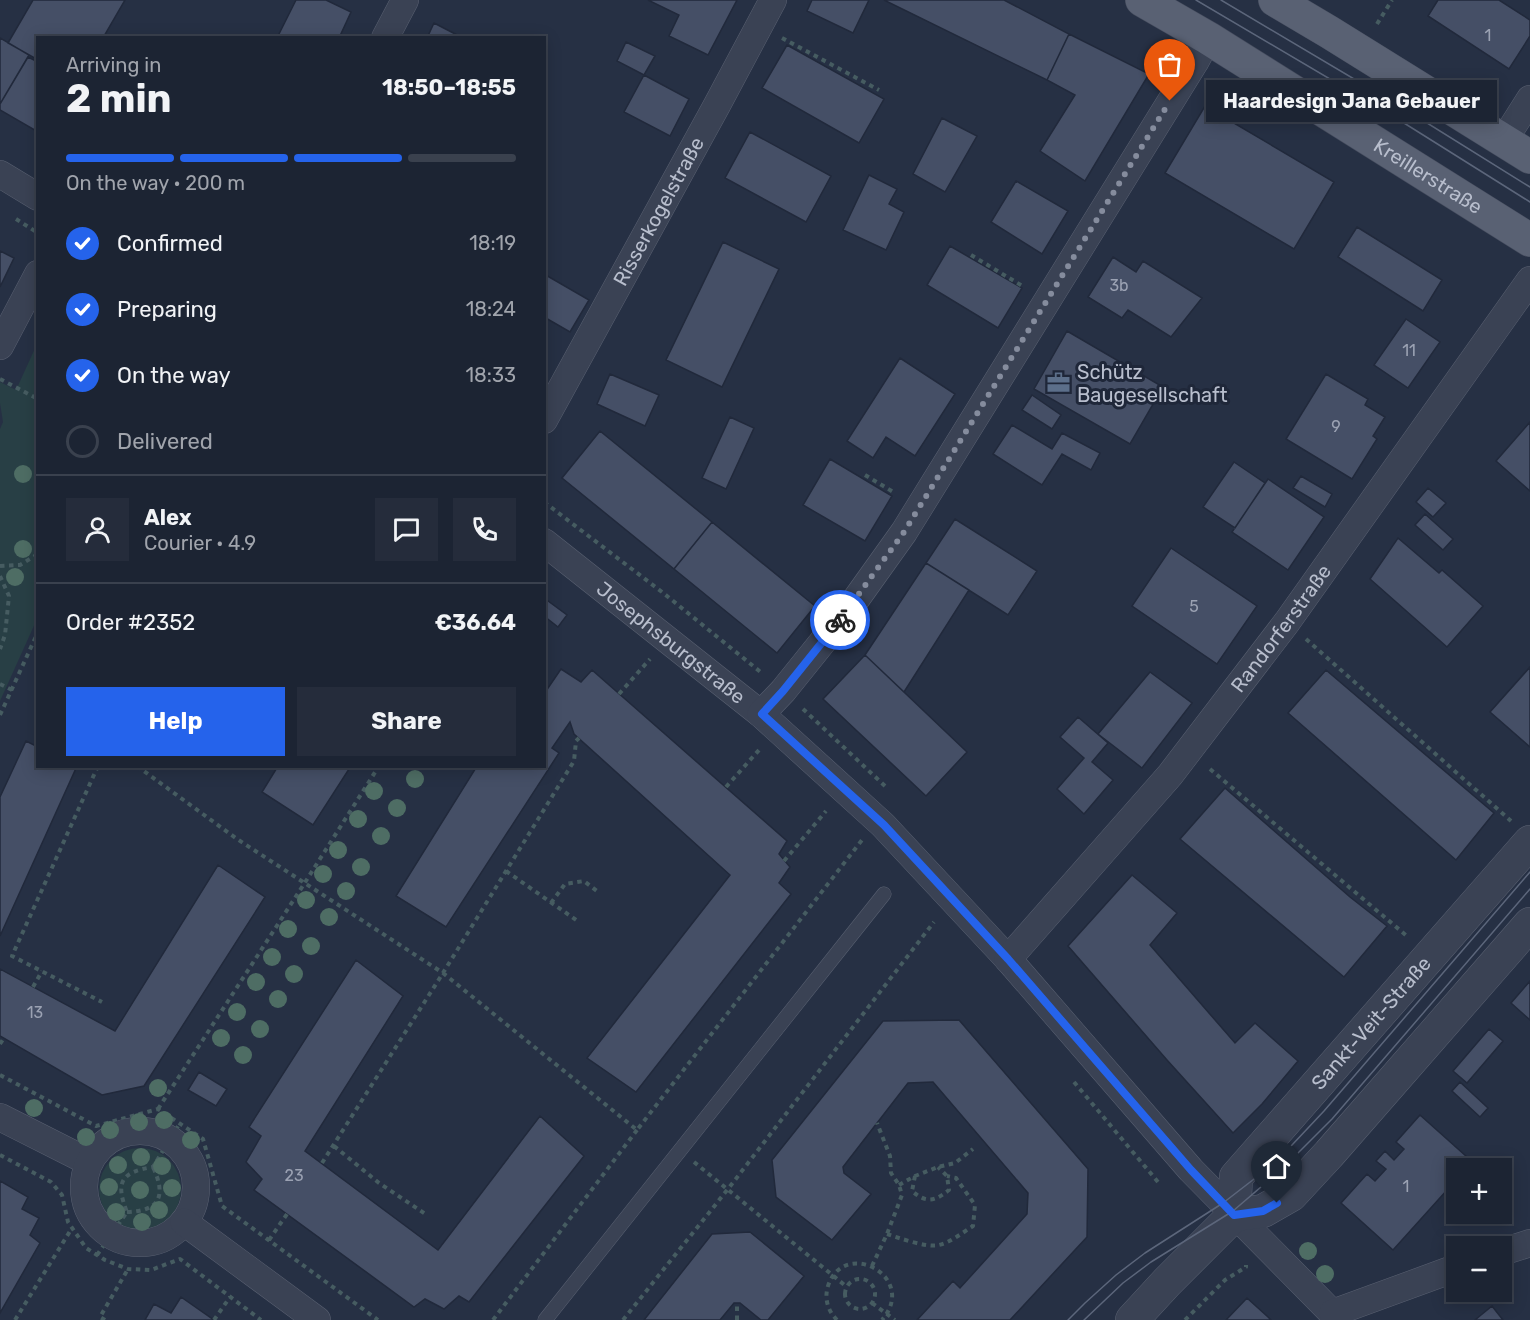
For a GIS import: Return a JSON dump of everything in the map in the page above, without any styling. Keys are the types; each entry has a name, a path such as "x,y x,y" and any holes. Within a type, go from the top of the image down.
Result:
{"main road":[{"name":"Kreillerstraße","path":"1142,0 1208,38 1530,240"},
{"path":"1275,0 1517,148"}],"street":[{"path":"386,36 405,0"},
{"name":"Risserkogelstraße","path":"546,416 773,0"},
{"path":"770,722 783,691 849,609 904,532 1208,38"},
{"path":"1517,148 1530,99"},
{"path":"0,174 36,196"},
{"path":"0,346 36,278"},
{"name":"Randorferstraße","path":"1008,959 1189,751 1287,622 1530,280"},
{"name":"Josephsburgstraße","path":"546,544 770,722 884,825 1008,959 1191,1170 1336,1316"},
{"name":"Sankt-Veit-Straße","path":"1234,1215 1236,1177 1523,834"},
{"path":"1132,1320 1234,1215 1263,1211 1291,1195 1530,924"},
{"path":"0,1117 89,1162"},
{"path":"134,1131 174,1131 193,1168 196,1187 193,1205 184,1222 171,1234 154,1241 136,1243 118,1239 104,1245 103,1229 91,1215 85,1198 84,1180 89,1162 100,1147 115,1136 134,1131"},
{"path":"184,1222 317,1320"},
{"path":"1512,1249 1530,1243"},
{"path":"1336,1316 1446,1272"}],"lane":[{"path":"545,1320 885,894"}],"path":[{"path":"1377,24 1392,0"},
{"path":"773,33 879,90"},
{"path":"9,215 36,231"},
{"path":"971,255 1047,301"},
{"path":"0,379 36,398"},
{"path":"865,475 919,508"},
{"path":"0,566 20,565 36,555"},
{"path":"0,576 9,596 6,635 0,649"},
{"path":"1287,622 1523,834"},
{"path":"0,715 36,636"},
{"path":"619,694 651,657"},
{"path":"0,684 12,690"},
{"path":"726,787 759,749 770,722"},
{"path":"322,1163 574,761 576,741 579,738"},
{"path":"752,743 768,757"},
{"path":"1189,751 1416,944"},
{"path":"97,768 12,956 102,1002"},
{"path":"140,768 237,839 443,973 637,1130"},
{"path":"0,1075 96,1126 158,1108 378,768"},
{"path":"784,861 844,790"},
{"path":"493,1320 637,1130 861,843 852,835"},
{"path":"506,871 579,922"},
{"path":"550,903 565,884 584,881 597,891"},
{"path":"623,1320 728,1190 934,922 927,914"},
{"path":"33,987 42,972"},
{"path":"0,1044 4,1038"},
{"path":"1069,1075 1158,1182"},
{"path":"158,1108 174,1131 203,1139 222,1206 378,1320"},
{"path":"872,1266 902,1195 891,1173 890,1156 877,1123"},
{"path":"174,1131 153,1167 160,1187 160,1196 146,1209 127,1212 104,1245 105,1260 128,1269 151,1270 180,1259 261,1320"},
{"path":"334,1146 379,1183 427,1215"},
{"path":"899,1185 938,1167 956,1163 973,1149"},
{"path":"680,1150 847,1287"},
{"path":"0,1155 51,1182 62,1195 68,1222 86,1248 104,1245"},
{"path":"127,1212 121,1196 122,1183 136,1170 153,1167"},
{"path":"887,1234 907,1241 937,1246 973,1226 975,1205 956,1178 947,1176 938,1167"},
{"path":"915,1176 912,1191 928,1200 938,1199 949,1190 947,1176"},
{"path":"269,1240 287,1214"},
{"path":"15,1320 72,1228"},
{"path":"835,1320 827,1302 826,1293 829,1283 833,1275 841,1268 862,1263 882,1272 889,1281 892,1292 891,1303 882,1320"},
{"path":"1185,1320 1225,1280 1246,1267"},
{"path":"105,1320 100,1317 128,1269"},
{"path":"857,1279 871,1282 876,1292 872,1303 861,1309 851,1306 846,1298 847,1287 857,1279"},
{"path":"214,1320 230,1297"},
{"path":"737,1303 737,1320"},
{"path":"872,1303 895,1320"}],"green space":[{"path":"36,346 36,621 0,701 0,429 3,422 0,382 16,390"},
{"path":"132,1148 148,1148 163,1155 174,1166 181,1181 178,1205 169,1218 148,1230 132,1230 117,1223 106,1212 99,1197 99,1181 106,1166 117,1155"}],"building":[{"path":"33,0 125,0 104,36 36,36 36,59 8,43"},
{"path":"296,0 326,0 351,12 340,36 278,36"},
{"path":"648,0 737,0 708,55 669,36 679,15"},
{"path":"812,0 869,0 853,33 807,11"},
{"path":"884,0 1004,0 1069,34 1047,80"},
{"path":"1438,0 1499,0 1530,20 1530,36 1509,69 1428,16"},
{"path":"434,23 459,36 428,36"},
{"path":"1069,34 1149,74 1085,181 1040,151 1075,95 1047,80"},
{"path":"0,38 29,55 0,104"},
{"path":"626,42 655,56 644,75 617,61"},
{"path":"787,45 884,99 859,143 762,88"},
{"path":"28,57 36,61 36,131 0,110 0,104"},
{"path":"644,75 689,99 670,136 624,112"},
{"path":"1205,106 1334,182 1294,249 1165,173"},
{"path":"942,118 977,136 945,192 913,174"},
{"path":"750,132 831,176 806,222 725,178"},
{"path":"869,175 897,189 889,204 904,212 886,250 843,230"},
{"path":"1016,181 1068,211 1042,254 991,222"},
{"path":"1357,227 1442,280 1423,311 1338,257"},
{"path":"723,242 779,269 722,387 666,360"},
{"path":"950,246 1022,288 998,328 927,285"},
{"path":"0,251 14,258 0,287"},
{"path":"1113,257 1136,272 1143,261 1202,298 1171,337 1128,310 1122,318 1088,297"},
{"path":"546,275 589,300 570,332 546,318"},
{"path":"1406,319 1440,342 1408,388 1374,365"},
{"path":"1067,331 1163,387 1130,444 1034,389"},
{"path":"900,358 955,394 915,456 886,437 873,458 847,441"},
{"path":"610,374 659,395 645,426 597,404"},
{"path":"1326,374 1368,399 1365,405 1385,417 1373,436 1377,439 1352,479 1286,439"},
{"path":"1032,395 1061,415 1052,429 1022,410"},
{"path":"730,417 754,428 726,489 702,478"},
{"path":"1530,422 1530,491 1496,461"},
{"path":"1012,425 1052,449 1062,433 1100,453 1091,470 1062,454 1042,485 993,454"},
{"path":"600,431 712,522 674,569 562,478"},
{"path":"830,459 892,496 865,541 803,505"},
{"path":"1234,462 1265,483 1235,528 1203,507"},
{"path":"1301,476 1332,494 1325,507 1293,488"},
{"path":"1268,479 1324,517 1288,570 1232,532"},
{"path":"1428,488 1446,503 1433,517 1416,502"},
{"path":"1425,514 1453,539 1443,550 1415,525"},
{"path":"955,519 1037,571 1008,615 926,563"},
{"path":"712,522 815,606 777,653 674,569"},
{"path":"1398,538 1439,573 1442,570 1483,606 1447,647 1370,579"},
{"path":"1171,548 1257,606 1217,664 1132,606"},
{"path":"926,563 969,590 904,692 865,655"},
{"path":"546,599 567,615 558,627 546,618"},
{"path":"865,655 967,752 926,796 823,699"},
{"path":"1530,667 1530,747 1490,712"},
{"path":"561,669 581,682 592,670 787,841 779,854 790,867 779,883 791,894 636,1092 587,1058 730,875 574,734 570,722 552,748 559,753 446,927 396,896 476,768 546,768 546,691"},
{"path":"1326,670 1494,813 1456,860 1288,713"},
{"path":"1150,672 1192,703 1142,768 1098,734"},
{"path":"1078,717 1108,743 1092,762 1113,780 1084,814 1057,789 1084,758 1060,737"},
{"path":"26,741 36,746 36,768 76,768 0,936 0,797"},
{"path":"277,768 350,768 313,825 262,792"},
{"path":"1225,788 1350,897 1387,926 1344,977 1180,839"},
{"path":"218,865 265,897 144,1086 102,1095 0,1036 0,969 115,1031"},
{"path":"1132,875 1177,913 1150,945 1235,1043 1255,1023 1298,1061 1262,1104 1233,1133 1068,946"},
{"path":"356,960 403,996 305,1151 438,1250 540,1116 584,1156 469,1302 459,1296 444,1309 425,1299 414,1307 254,1190 262,1179 246,1162 261,1136 249,1127"},
{"path":"1530,981 1530,1020 1511,1003"},
{"path":"959,1020 1088,1169 1087,1237 1010,1320 917,1320 953,1281 960,1288 1027,1214 1028,1193 933,1082 908,1083 843,1167 844,1173 871,1194 832,1240 776,1197 772,1160 883,1021"},
{"path":"1489,1029 1503,1041 1467,1083 1453,1071"},
{"path":"199,1072 227,1089 216,1106 188,1090"},
{"path":"1460,1082 1488,1108 1480,1117 1452,1091"},
{"path":"1420,1115 1467,1157 1446,1158 1446,1191 1393,1250 1341,1203 1367,1174 1375,1181 1386,1169 1376,1161 1385,1151 1394,1160 1404,1149 1396,1142"},
{"path":"0,1181 28,1197 22,1209 39,1218 30,1235 40,1243 0,1313"},
{"path":"750,1232 804,1276 768,1320 761,1320 740,1303 734,1303 720,1320 644,1320 712,1234"},
{"path":"181,1297 214,1320 145,1320 154,1304 171,1313"},
{"path":"1247,1298 1268,1317 1271,1320 1226,1320"},
{"path":"1492,1306 1503,1320 1475,1320 1481,1315"}],"tram line":[{"path":"1196,0 1396,118 1530,202"},
{"path":"1221,0 1403,108 1530,187"},
{"path":"1068,1320 1116,1275 1145,1253 1223,1203 1276,1162 1324,1111 1530,872"},
{"path":"1084,1320 1123,1283 1151,1262 1233,1211 1282,1169 1332,1119 1530,889"}],"way so far":[{"path":"840,620 904,532 1170,101"}],"place":[{"name":"Haardesign Jana Gebauer","path":"1170,101"},
{"name":"Schütz Baugesellschaft","path":"1059,383"}],"route":[{"path":"840,620 762,714 884,825 1008,959 1191,1170 1234,1215 1263,1211 1277,1203"}]}
